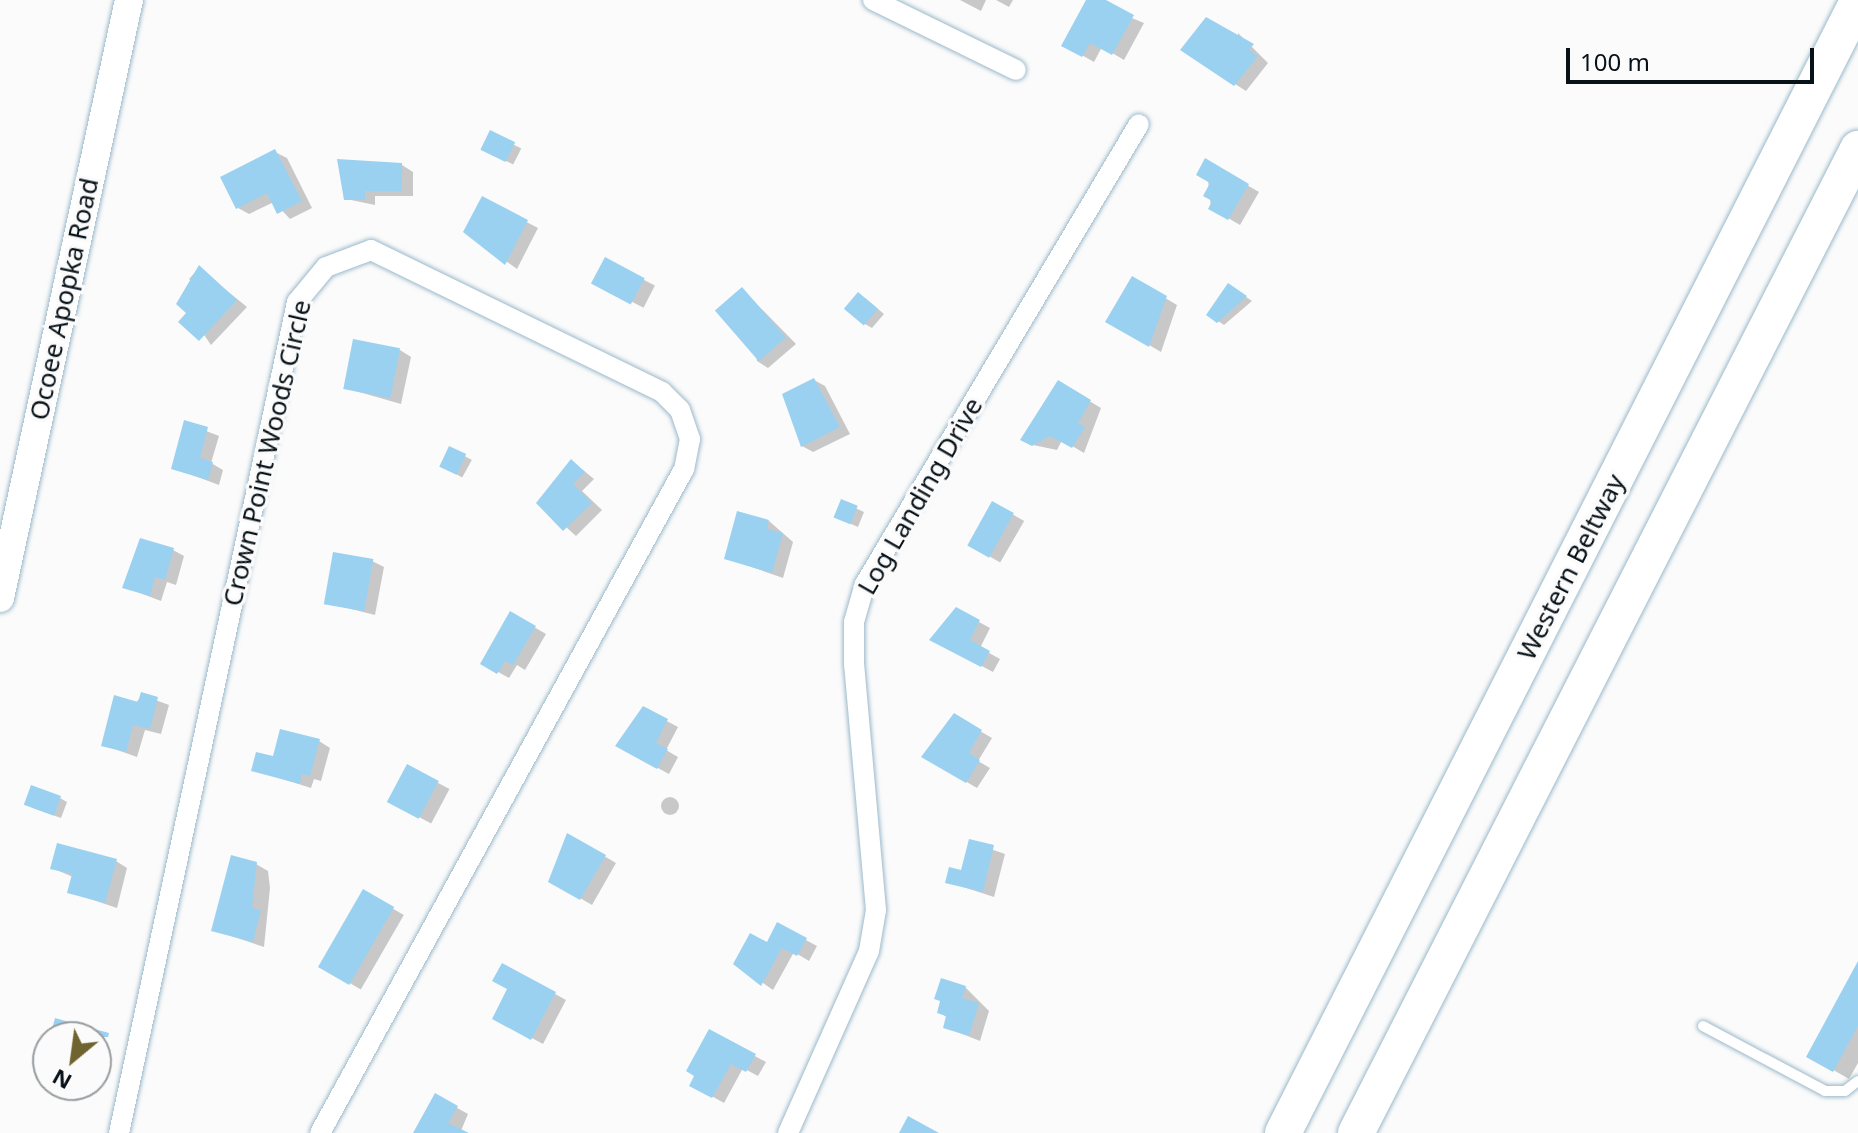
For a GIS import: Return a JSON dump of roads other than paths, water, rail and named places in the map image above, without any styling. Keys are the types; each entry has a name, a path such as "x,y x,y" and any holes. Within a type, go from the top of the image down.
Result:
{"highway":[{"name":"Western Beltway","path":"1283,1133 1858,1"},
{"path":"1356,1133 1858,149"}],"main road":[{"name":"Ocoee Apopka Road","path":"0,598 129,0"}],"street":[{"path":"873,0 1016,70"},
{"name":"Log Landing Drive","path":"788,1133 869,951 876,910 854,665 854,622 865,584 1139,124"},
{"name":"Crown Point Woods Circle","path":"119,1133 297,302 326,267 371,250 662,392 680,410 690,439 684,469 320,1133"}],"lane":[{"path":"1703,1026 1825,1091 1858,1081"}]}
